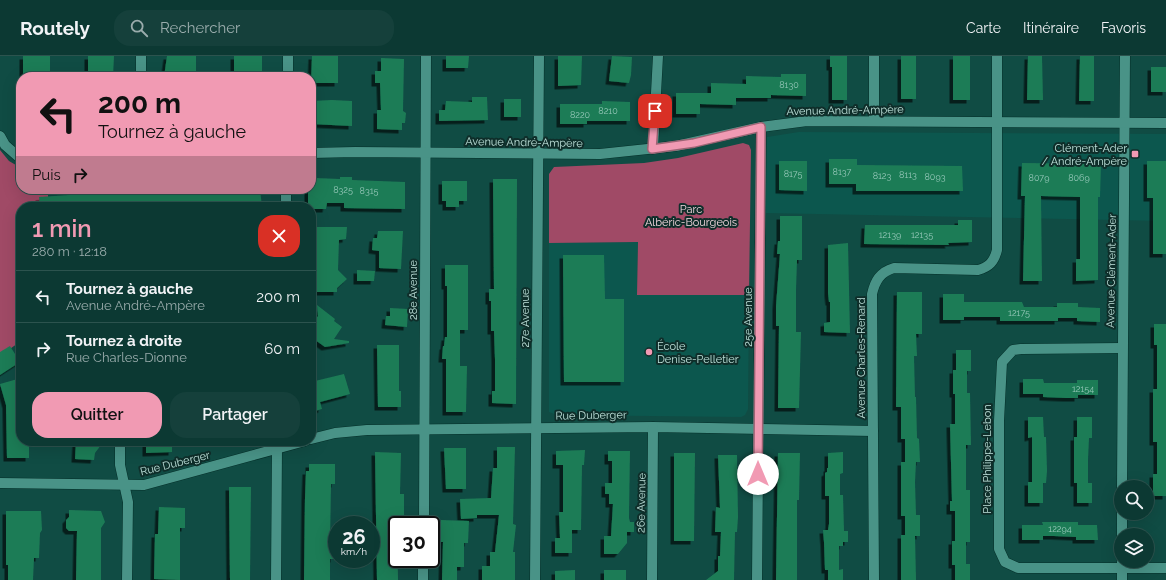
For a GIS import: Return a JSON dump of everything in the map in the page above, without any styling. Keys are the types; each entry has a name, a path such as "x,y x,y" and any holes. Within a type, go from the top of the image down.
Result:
{"street":[{"path":"141,56 141,72"},
{"path":"288,56 288,72"},
{"name":"28e Avenue","path":"424,516 426,56"},
{"name":"27e Avenue","path":"535,580 539,56"},
{"path":"652,149 658,56"},
{"path":"874,56 874,120"},
{"path":"997,56 997,122"},
{"name":"Avenue Clément-Ader","path":"1122,480 1125,56"},
{"name":"Avenue André-Ampère","path":"316,153 600,154 694,143 761,127 807,121 874,120 1166,123"},
{"name":"Avenue Charles-Renard","path":"874,580 872,294 874,285 879,276 885,270 894,268 978,270 990,264 995,258 997,250 997,122"},
{"name":"25e Avenue","path":"757,580 761,127"},
{"path":"0,136 5,145 16,155"},
{"name":"Place Philippe-Lebon","path":"1114,564 1018,568 1005,562 999,549 998,421 1002,362 1013,350 1122,348"},
{"name":"Rue Duberger","path":"316,438 346,431 424,429 654,427 873,431"},
{"name":"26e Avenue","path":"652,580 654,427"},
{"path":"120,446 120,465 128,502 127,580"},
{"name":"Rue Duberger","path":"0,483 144,485 288,446"},
{"path":"276,580 277,449"},
{"name":"Place Philippe-Lebon","path":"1154,567 1166,568"},
{"path":"423,568 423,580"},
{"path":"1122,568 1122,580"}],"shaded area":[{"path":"799,132 1166,134 1166,221 766,213 767,137"},
{"name":"École Denise-Pelletier","path":"638,242 637,295 749,295 748,409 745,415 741,417 557,415 549,412 549,243"}],"green space":[{"name":"Parc Albéric-Bourgeois","path":"743,143 749,145 751,150 749,295 637,295 638,242 549,243 549,174 554,167 644,163 678,158"},
{"path":"0,150 9,161 16,165 16,194 48,194 48,202 16,202 16,345 0,356"}],"building":[{"path":"23,56 50,56 50,72 23,72"},
{"path":"88,56 114,56 113,72 88,72"},
{"path":"167,56 196,56 196,72 165,72"},
{"path":"234,56 262,56 262,72 234,72"},
{"path":"312,56 338,56 338,83 316,83 316,72 311,72"},
{"path":"446,56 469,56 468,68 446,68"},
{"path":"558,56 582,56 581,85 558,86"},
{"path":"612,56 632,57 629,83 609,81"},
{"path":"830,56 847,56 847,100 832,100 832,67 830,67"},
{"path":"901,56 916,56 916,99 901,99"},
{"path":"953,56 970,56 970,100 953,100"},
{"path":"1028,56 1042,56 1043,100 1027,100"},
{"path":"1080,56 1094,56 1094,101 1079,101"},
{"path":"381,58 404,59 403,111 406,113 405,123 402,123 402,130 377,129 377,110 381,110 380,83 375,83 375,71 381,71"},
{"path":"1151,67 1166,67 1166,92 1151,92"},
{"path":"781,74 806,74 806,96 771,95 771,98 736,98 736,105 700,104 700,114 676,114 676,93 711,93 711,83 746,84 746,76 781,77"},
{"path":"472,97 487,97 488,120 439,121 439,110 445,110 446,101 472,102"},
{"path":"504,99 521,99 521,117 504,117"},
{"path":"316,101 352,101 352,126 316,124"},
{"path":"602,101 630,102 630,121 587,121 587,124 560,124 560,104 602,104"},
{"path":"829,159 857,159 857,165 962,166 963,191 856,191 856,184 829,184"},
{"path":"779,161 807,161 807,191 779,190"},
{"path":"1147,161 1166,161 1166,254 1153,254 1153,198 1147,198"},
{"path":"1022,163 1101,164 1100,197 1098,197 1098,280 1076,281 1076,259 1080,259 1080,197 1041,196 1042,281 1023,281 1025,196 1021,196"},
{"path":"340,177 352,177 352,180 405,182 405,209 344,208 344,203 327,203 326,209 316,209 316,202 308,202 308,194 316,194 316,178 340,179"},
{"path":"493,179 517,179 516,404 492,403 492,391 495,391 495,359 494,331 491,331 491,301 489,301 489,289 494,289"},
{"path":"442,181 467,181 467,201 459,201 459,207 446,207 446,201 442,201"},
{"path":"84,194 261,194 261,202 40,202 39,197"},
{"path":"780,216 802,216 802,260 797,260 796,290 796,332 801,332 799,408 778,408 779,326 776,326 776,306 780,254 777,254 778,241 780,241"},
{"path":"958,220 972,220 972,242 948,243 949,245 864,244 865,225 958,225"},
{"path":"316,227 347,227 346,239 339,240 338,270 347,279 337,288 337,292 317,292"},
{"path":"378,231 403,231 401,269 379,268 379,251 372,250 373,238 377,238"},
{"path":"848,243 850,333 824,332 824,323 830,322 830,302 828,293 828,245"},
{"path":"563,255 604,255 605,299 624,299 624,382 564,382"},
{"path":"445,265 468,265 468,330 460,330 460,366 467,366 466,412 446,412 446,359 442,359 445,337 447,337 447,286 445,286"},
{"path":"357,270 375,271 374,281 357,281"},
{"path":"897,292 922,292 922,334 916,334 917,356 914,356 917,438 919,439 920,462 916,462 915,482 916,515 920,515 920,536 915,536 916,580 901,580 901,535 905,535 905,516 901,516 901,462 905,462 905,439 901,439 901,407 896,407"},
{"path":"943,294 964,294 964,302 1022,302 1024,307 1057,307 1057,303 1078,303 1078,307 1100,308 1100,322 1077,321 1077,318 1058,318 1058,321 1000,321 1000,317 964,317 964,320 943,320"},
{"path":"317,305 335,319 334,321 342,327 334,339 349,341 349,343 325,347 316,341 316,316 318,317"},
{"path":"390,308 408,309 407,327 385,325 386,316 390,316"},
{"path":"1154,324 1166,324 1166,496 1154,496 1153,474 1157,474 1157,442 1153,442 1153,389 1157,389 1157,345 1154,345"},
{"path":"377,345 399,345 399,391 401,391 401,407 378,407"},
{"path":"10,346 16,356 16,365 0,375 0,352"},
{"path":"956,350 971,350 971,371 967,371 967,393 970,393 971,445 966,445 966,490 970,490 970,542 966,542 966,564 970,564 970,580 955,580 955,565 952,565 952,541 955,541 955,511 950,511 950,501 952,501 950,424 955,424 953,370 956,370"},
{"path":"344,374 350,394 320,402 322,409 316,411 316,381"},
{"path":"16,379 16,446 29,446 29,458 7,458 6,405 0,384"},
{"path":"1023,379 1043,379 1044,383 1077,383 1077,380 1098,380 1098,395 1078,395 1078,398 1066,398 1043,397 1043,394 1023,394"},
{"path":"1028,417 1043,417 1044,437 1046,437 1047,471 1046,483 1043,483 1043,503 1028,503 1028,482 1032,482 1032,437 1028,438"},
{"path":"1077,417 1092,417 1092,438 1089,438 1088,483 1092,483 1092,503 1077,503 1077,483 1074,483 1074,437 1077,437"},
{"path":"76,446 100,446 95,453 94,460 75,459"},
{"path":"146,446 172,446 172,452 146,453"},
{"path":"497,447 515,447 513,524 516,525 513,552 515,552 515,580 482,580 482,566 490,566 490,552 495,552 499,515 477,515 477,518 461,519 460,499 491,498 493,468 497,468"},
{"path":"444,448 466,448 466,489 446,489"},
{"path":"585,450 584,465 582,465 581,530 572,530 572,553 555,553 555,538 560,538 559,512 563,512 563,465 556,465 556,451"},
{"path":"608,451 630,451 629,518 630,522 634,522 634,532 627,532 627,543 618,554 604,554 604,536 611,536 613,504 609,504 609,494 605,494 605,483 612,483 612,461 608,461"},
{"path":"375,452 401,453 400,494 404,494 404,516 388,516 388,568 398,568 398,580 377,580 377,568 380,568 380,516 376,516"},
{"path":"843,452 843,473 840,474 840,495 843,495 844,531 848,531 848,542 843,542 843,546 839,546 839,570 843,569 843,580 828,580 828,570 825,570 823,530 828,530 829,524 829,496 825,496 825,473 827,472 828,468 828,453"},
{"path":"674,453 695,453 694,541 674,541"},
{"path":"778,453 800,453 799,500 797,500 797,580 776,580"},
{"path":"718,455 737,455 738,517 737,532 735,532 734,580 706,580 718,571 718,556 720,556 721,532 715,532 716,507 720,508"},
{"path":"309,464 335,464 335,484 331,484 330,516 328,516 328,568 330,568 330,580 304,580 306,471 309,471"},
{"path":"229,487 251,487 250,580 230,580"},
{"path":"159,507 185,508 185,528 180,528 180,580 154,579 155,534 158,534"},
{"path":"69,510 101,511 105,522 101,528 101,580 76,580 77,531 69,531 66,528 66,520 69,517"},
{"path":"6,511 41,511 42,530 40,533 39,558 34,558 33,580 8,580 8,565 6,565"},
{"path":"441,520 469,521 468,543 464,543 464,567 457,567 457,580 442,580 443,542 441,542"},
{"path":"1042,522 1078,522 1078,525 1097,525 1098,540 1076,540 1076,537 1043,536 1043,540 1022,540 1022,525 1043,525"},
{"path":"575,570 575,580 555,580 555,571"},
{"path":"604,570 626,570 626,580 604,580"}],"place":[{"name":"Clément-Ader / André-Ampère","path":"1135,154"},
{"name":"École Denise-Pelletier","path":"649,352"}],"route":[{"path":"655,111 652,149 694,143 761,127 758,474"}]}
